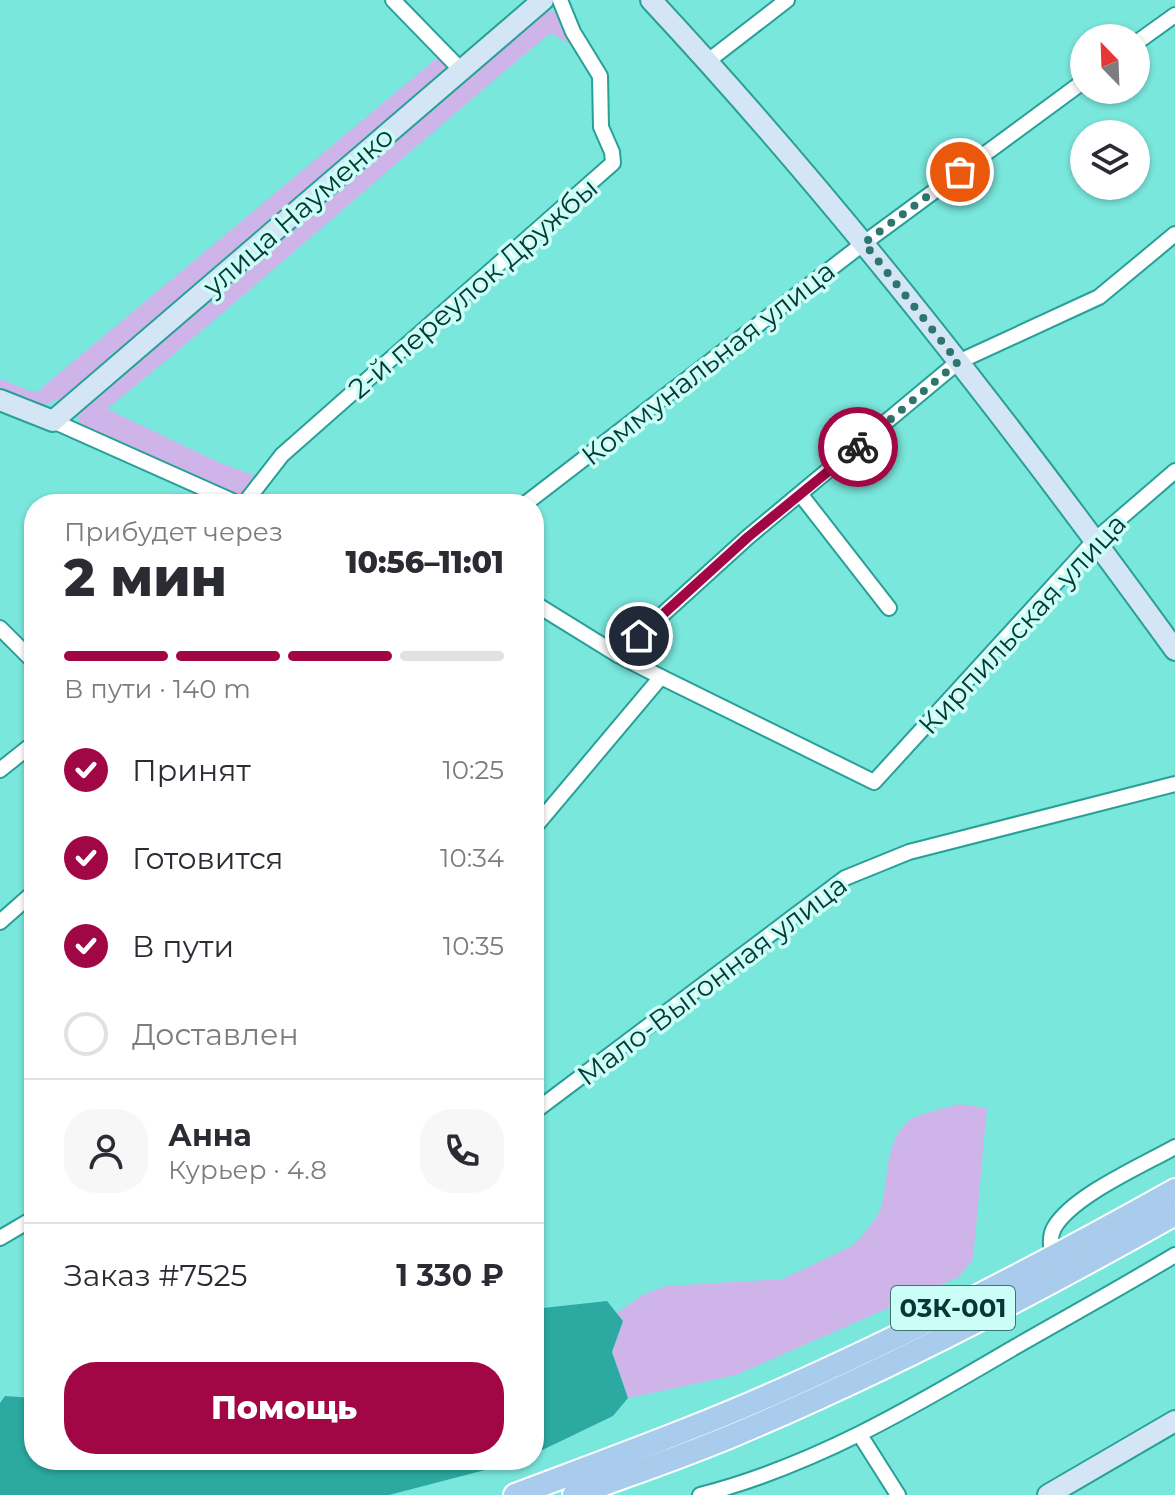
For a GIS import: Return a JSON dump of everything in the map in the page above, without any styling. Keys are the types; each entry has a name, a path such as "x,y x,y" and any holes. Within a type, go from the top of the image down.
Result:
{"main road":[{"name":"улица Науменко","path":"53,421 543,0"},
{"path":"651,0 708,61 864,243 1095,540 1175,650"},
{"path":"0,400 53,421"},
{"name":"03К-001","path":"515,1495 797,1383 1053,1259 1175,1190"},
{"name":"03К-001","path":"574,1495 733,1435 966,1326 1063,1277 1175,1214"},
{"path":"1048,1495 1175,1421"}],"street":[{"path":"393,0 462,71"},
{"name":"2-й переулок Дружбы","path":"250,494 282,455 613,163 612,152 601,127 600,76 573,32 560,0"},
{"path":"708,61 787,0"},
{"path":"1150,33 1175,15"},
{"name":"Коммунальная улица","path":"538,494 864,243 1070,91"},
{"path":"618,655 748,537 958,362 1099,297 1175,234"},
{"path":"53,421 219,494"},
{"name":"Кирпильская улица","path":"661,677 874,782 1095,540 1175,471"},
{"path":"801,495 889,608"},
{"path":"544,609 618,655 661,677 544,816"},
{"path":"0,628 24,652"},
{"path":"0,770 24,751"},
{"name":"Мало-Выгонная улица","path":"544,1104 845,878 909,852 1175,784"},
{"path":"0,922 24,901"},
{"path":"1053,1259 1051,1238 1061,1219 1088,1195 1175,1147"},
{"path":"0,1238 24,1224"},
{"path":"700,1495 742,1484 860,1435 956,1383 1175,1255"},
{"path":"860,1435 898,1495"}],"shaded area":[{"path":"545,9 559,13 577,49 553,34 548,35 107,409 218,462 256,476 247,494 230,494 81,426 76,413"},
{"path":"442,54 452,68 68,396 41,406 0,393 0,379 30,391 38,391"},
{"path":"959,1104 987,1108 973,1259 959,1277 736,1375 628,1398 612,1352 623,1321 617,1313 642,1295 666,1286 783,1279 850,1247 868,1229 881,1207 891,1152 899,1132 906,1123 917,1117"}],"water":[{"path":"607,1301 623,1321 612,1352 628,1398 613,1416 544,1449 544,1308"},
{"path":"5,1396 24,1397 24,1470 485,1470 389,1495 0,1495 0,1403"}],"way so far":[{"path":"858,447 958,362 864,243 960,172"}],"route":[{"path":"639,636 748,537 858,447"}]}
